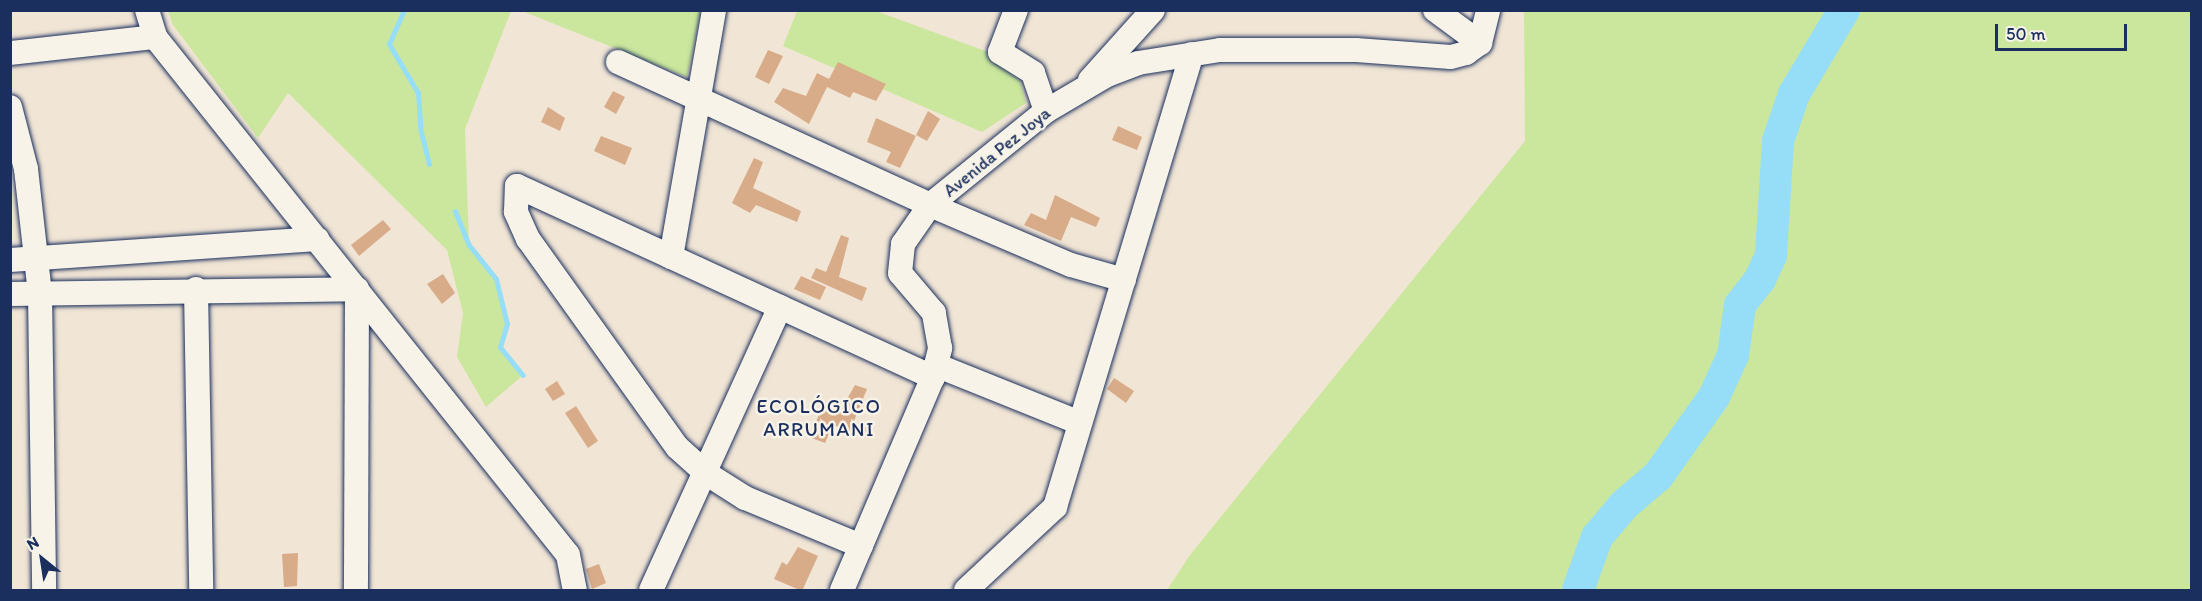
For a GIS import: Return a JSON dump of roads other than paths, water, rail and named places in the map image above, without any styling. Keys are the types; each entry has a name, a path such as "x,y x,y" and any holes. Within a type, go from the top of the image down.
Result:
{"street":[{"path":"147,10 155,37 568,555 576,591"},
{"path":"671,257 714,10"},
{"path":"1016,10 1000,52 1033,73 1047,111"},
{"path":"1081,89 1153,10"},
{"path":"1435,10 1480,43 1488,10"},
{"path":"10,53 155,37"},
{"name":"Avenida Pez Joya","path":"842,591 934,371 940,348 934,313 900,273 903,244 930,205 1047,111 1081,89 1138,63 1192,54 1356,50 1451,57 1466,53 1480,43"},
{"path":"966,591 1055,507 1192,54"},
{"path":"618,62 930,205 1071,265 1124,280"},
{"path":"10,107 26,169 40,293 44,591"},
{"path":"861,546 745,498 705,472 648,411 528,239 516,212 517,186 780,307 934,371 1080,423"},
{"path":"10,260 317,239"},
{"path":"10,294 196,289 357,289"},
{"path":"196,289 201,591"},
{"path":"356,591 357,289"},
{"path":"651,591 780,307"}],"waterway":[{"path":"404,10 389,44 418,93 421,132 429,164"},
{"path":"1578,590 1597,537 1624,505 1658,476 1714,397 1733,355 1740,305 1760,279 1771,255 1778,141 1794,94 1844,10"},
{"path":"455,211 469,245 496,279 507,324 500,347 523,375"}],"district":[{"name":"ECOLÓGICO ARRUMANI","path":"819,418"}]}
